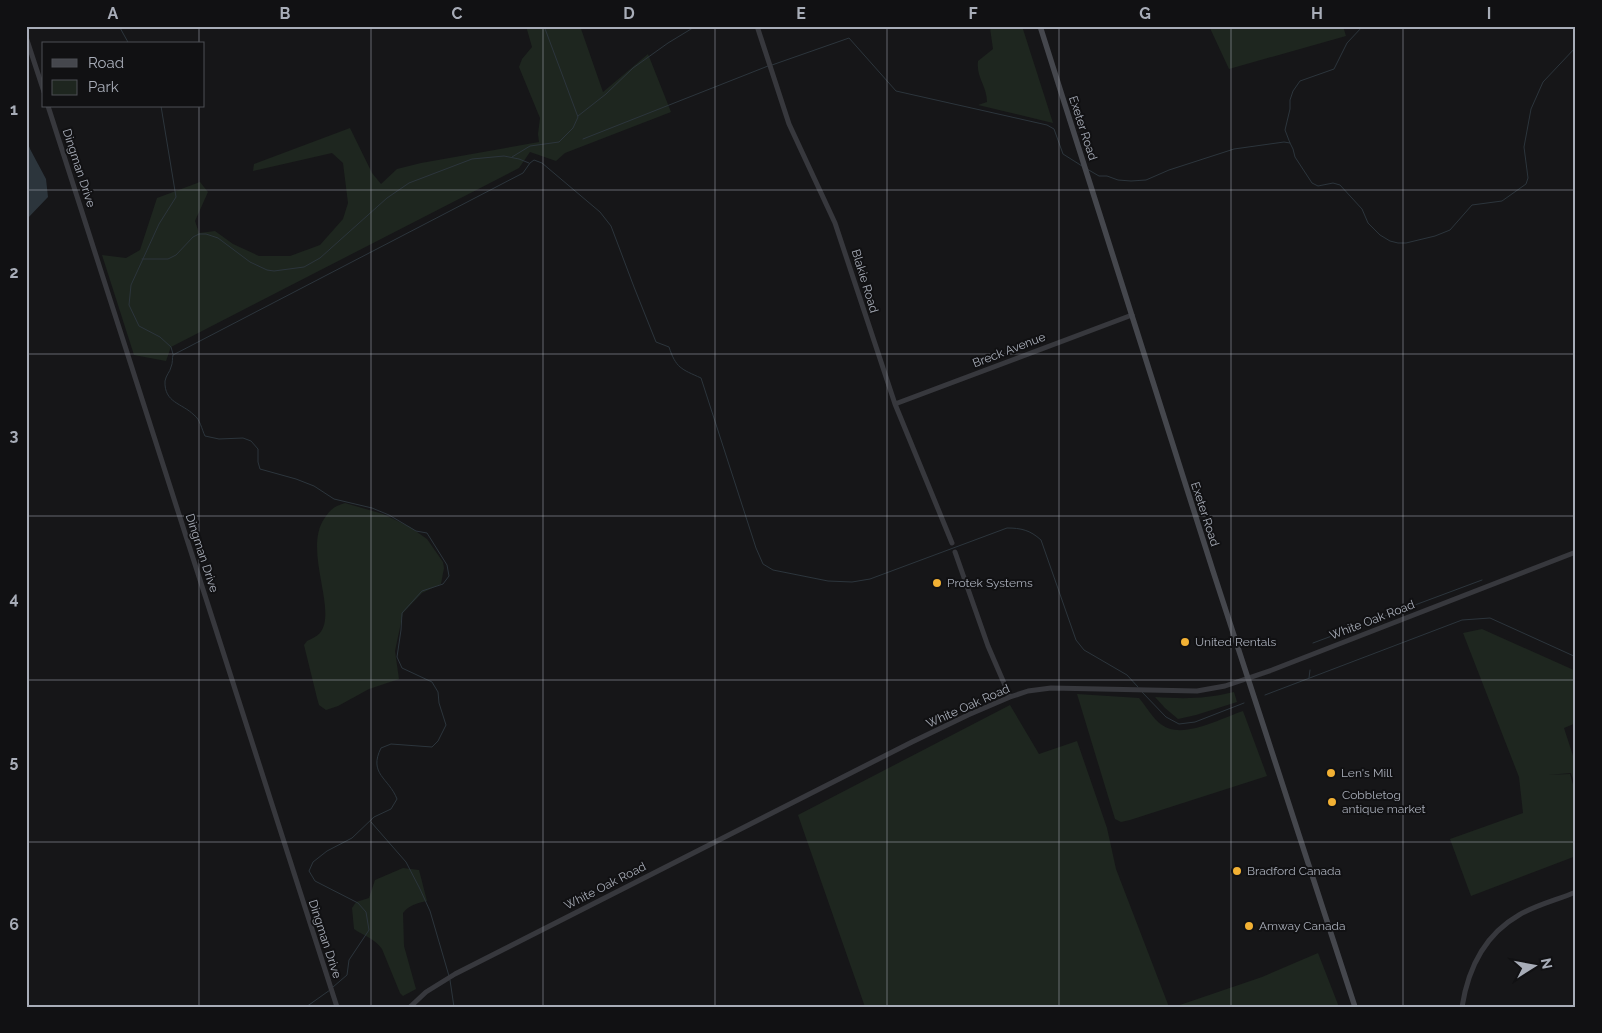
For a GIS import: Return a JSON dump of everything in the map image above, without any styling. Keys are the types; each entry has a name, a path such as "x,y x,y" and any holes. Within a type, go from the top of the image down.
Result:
{"main road":[{"name":"Exeter Road","path":"1040,26 1355,1007"}],"street":[{"name":"Blakie Road","path":"757,26 788,124 835,223 894,404 952,543"},
{"path":"26,37 42,86"},
{"name":"Dingman Drive","path":"49,108 337,1007"},
{"name":"Breck Avenue","path":"894,404 1132,315"},
{"path":"955,552 988,646 1010,697"},
{"name":"White Oak Road","path":"410,1007 426,992 455,974 903,747 1010,697 1028,691 1051,688 1197,691 1224,686 1576,552"},
{"path":"1462,1007 1471,970 1482,948 1496,931 1519,915 1576,892"}],"green space":[{"path":"526,26 580,26 603,92 648,54 671,112 565,153 556,161 530,152 519,168 171,347 166,361 134,355 102,255 126,258 140,250 157,198 200,182 208,192 195,221 199,233 215,231 233,244 259,256 290,256 320,245 343,219 348,203 343,163 332,153 253,171 254,164 350,128 372,173 381,184 397,169 539,142 540,118 519,67 522,59 532,47"},
{"path":"992,26 1022,26 1053,123 978,105 987,102 978,61 993,49 990,28"},
{"path":"1209,26 1343,26 1346,36 1229,69"},
{"path":"345,503 383,514 410,527 427,539 443,562 444,568 441,584 422,593 403,613 395,651 399,679 369,689 338,706 326,710 319,705 304,645 320,633 324,623 324,596 317,547 319,532 324,519 330,511"},
{"path":"1482,629 1576,671 1576,723 1564,728 1576,765 1576,789 1571,773 1548,775 1570,774 1576,795 1576,856 1471,896 1450,839 1523,813 1519,777 1463,633"},
{"path":"1234,692 1237,702 1178,719 1155,697 1194,698"},
{"path":"1077,694 1139,698 1162,725 1170,729 1191,729 1243,711 1267,776 1121,822 1115,819"},
{"path":"1010,705 1039,754 1077,741 1107,828 1116,869 1169,1007 865,1007 798,815"},
{"path":"403,868 419,870 427,901 411,906 403,913 404,946 416,989 403,996 400,993 382,949 372,940 354,929 352,908 356,902 369,898 375,880"},
{"path":"1318,953 1339,1007 1174,1007 1262,977"}],"shaded area":[{"path":"26,138 46,179 48,197 26,220"}],"waterway":[{"path":"119,26 128,42"},
{"path":"512,157 530,146 559,142 573,128 578,117 544,26"},
{"path":"578,116 606,94 633,68 696,26"},
{"path":"1363,26 1347,43 1334,69 1300,81 1293,91 1290,100 1285,130 1295,157 1312,183 1318,186 1333,183 1340,185 1362,209 1368,223 1380,235 1398,243 1435,236 1450,230 1472,205 1502,201 1526,184 1528,178 1524,147 1531,109 1543,82 1576,47"},
{"path":"772,65 849,38 896,91 1047,125 1054,129 1063,154 1082,166"},
{"path":"583,139 768,66"},
{"path":"161,108 176,197 159,224 131,285 129,305 139,326 160,337 171,347 173,354"},
{"path":"1087,169 1099,176 1107,176 1118,180 1146,180 1169,170 1234,149 1284,142 1290,143"},
{"path":"142,259 168,259 176,255 193,237 199,234 206,234 218,238 250,262 267,270 274,271 304,267 320,258 387,198 409,183 472,159 504,156 529,163"},
{"path":"333,987 347,975 349,960 369,930 366,912 358,903 315,881 309,871 313,862 327,851 352,838 374,817 391,809 397,799 378,770 377,764 381,748 391,744 432,747 438,741 446,725 439,703 438,692 432,682 402,668 397,657 402,613 422,591 443,584 449,576 447,565 427,533 416,531 389,515 372,508 334,499 314,486 260,469 258,449 251,441 243,438 219,439 205,436 196,417 167,394 165,381 172,365 173,355 523,173 534,160 542,163 600,212 611,226 656,342 669,347 680,367 701,378 756,548 763,564 773,570 828,581 852,582 870,579 1007,528 1025,530 1041,540 1076,640 1084,650 1127,675 1138,687"},
{"path":"1313,643 1482,580"},
{"path":"1265,695 1462,620 1490,618 1576,657"},
{"path":"1309,678 1310,670"},
{"path":"1142,692 1166,717 1179,724 1195,722 1244,703"},
{"path":"371,822 406,862 420,889 430,911 449,976"},
{"path":"450,980 454,1007"},
{"path":"306,1007 330,990"}],"place":[{"name":"Protek Systems","path":"937,583"},
{"name":"United Rentals","path":"1185,642"},
{"name":"Len's Mill","path":"1331,773"},
{"name":"Cobbletog antique market","path":"1332,802"},
{"name":"Bradford Canada","path":"1237,871"},
{"name":"Amway Canada","path":"1249,926"}]}
